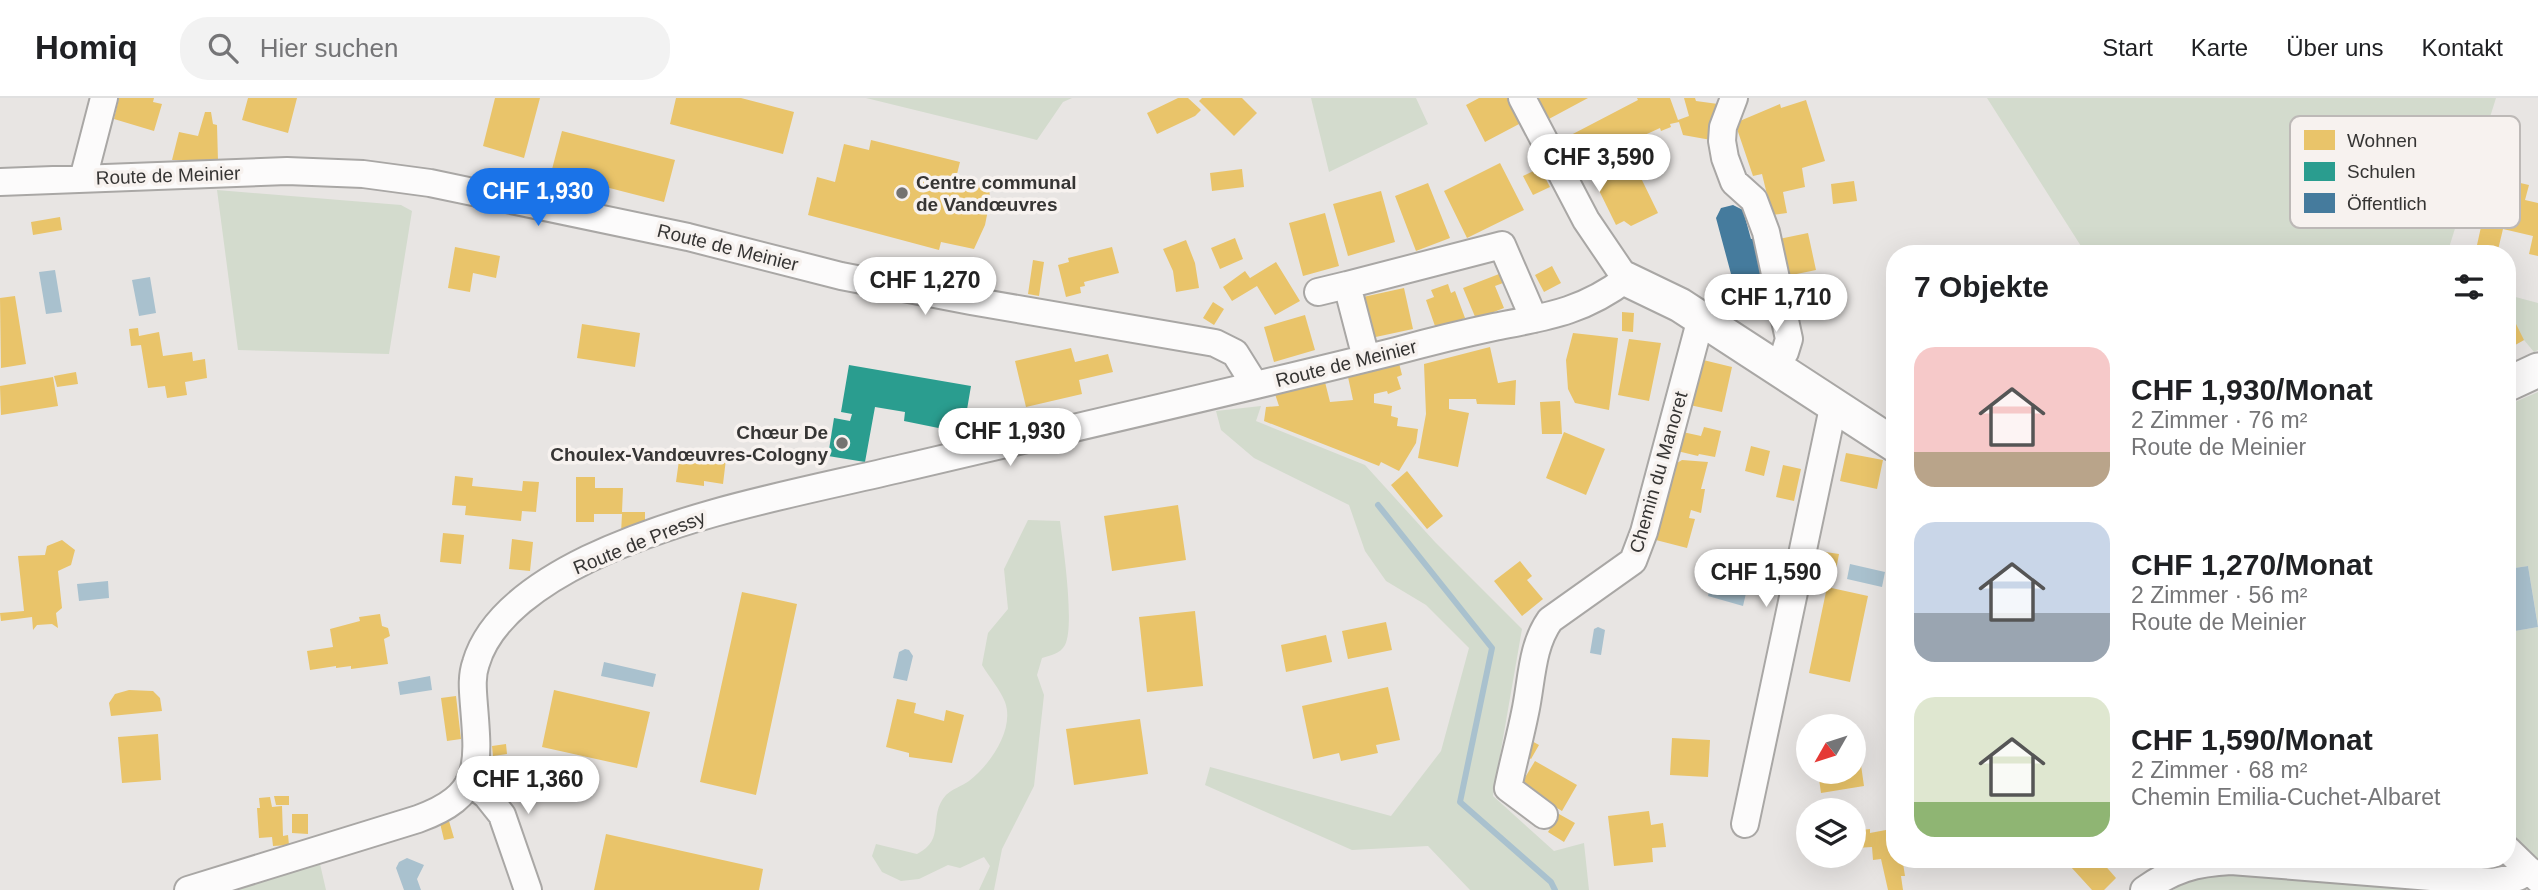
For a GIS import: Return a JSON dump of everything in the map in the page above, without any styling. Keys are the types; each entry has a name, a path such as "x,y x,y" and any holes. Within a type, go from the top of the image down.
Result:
{"main road":[{"path":"1626,279 1680,305 1886,439"},
{"path":"2516,380 2538,370"}],"street":[{"path":"83,179 104,98"},
{"path":"1522,98 1586,220 1626,279"},
{"path":"1734,98 1726,115 1722,141 1734,182 1754,200 1766,232 1789,339 1776,366"},
{"name":"Route de Meinier","path":"0,181 198,173 323,172 363,174 464,189 688,237 841,276 1215,343 1235,352 1255,384 1584,306 1607,294 1626,279"},
{"path":"1318,292 1502,245 1534,319"},
{"path":"1347,285 1366,358"},
{"name":"Chemin du Manoret","path":"1544,815 1508,788 1535,651 1541,633 1550,620 1633,561 1644,532 1701,318"},
{"name":"Route de Pressy","path":"469,782 474,770 477,746 473,672 481,650 492,632 514,608 539,589 587,560 707,514 1168,407 1255,384"},
{"path":"1745,824 1834,403"},
{"path":"188,890 437,812 457,799 469,782 486,795 502,815 528,890"},
{"path":"2516,858 2533,875"},
{"path":"2144,890 2180,868"},
{"path":"2318,868 2493,882 2533,875"}],"shaded area":[{"path":"866,98 1072,98 1063,102 1037,140"},
{"path":"1311,98 1416,98 1428,124 1329,172"},
{"path":"1987,98 2496,98 2490,116 2290,116 2290,228 2455,228 2450,245 2080,245"},
{"path":"217,190 401,205 412,211 389,354 238,350"},
{"path":"2516,297 2538,303 2538,350 2534,352 2524,340 2516,344"},
{"path":"2538,392 2538,626 2528,566 2516,568 2516,402"},
{"path":"1261,406 1256,421 1365,465 1435,542 1522,629 1493,796 1554,851 1584,843 1589,890 1470,890 1428,846 1352,850 1205,785 1210,767 1391,816 1441,751 1469,648 1426,605 1386,581 1365,551 1349,505 1254,458 1221,430 1216,411"},
{"path":"1028,520 1060,521 1069,604 1065,645 1058,652 1042,658 1037,675 1044,695 1034,786 1002,849 994,890 979,890 990,866 984,857 960,868 948,865 919,879 901,881 882,872 872,856 876,844 917,854 926,848 932,841 938,811 946,795 969,781 985,766 1004,735 1007,723 1005,702 982,665 988,633 1008,609 1004,569"},
{"path":"2538,627 2538,862 2516,841 2516,631"},
{"path":"320,864 326,890 233,890"},
{"path":"2239,873 2472,890 2173,890 2204,877"}],"water":[{"path":"55,270 62,312 46,314 39,272"},
{"path":"150,277 156,313 139,316 132,280"},
{"path":"1850,564 1885,572 1882,587 1847,579"},
{"path":"2528,566 2538,627 2516,631 2516,568"},
{"path":"1712,579 1747,589 1743,606 1708,596"},
{"path":"108,581 109,598 79,601 77,584"},
{"path":"1598,627 1605,630 1601,655 1590,653 1594,629"},
{"path":"905,649 913,656 907,681 893,678 899,652"},
{"path":"604,662 656,674 653,687 601,676"},
{"path":"430,676 432,690 400,695 398,682"},
{"path":"407,858 424,865 417,879 421,890 404,890 396,868 399,862"}],"building: Wohnen":[{"path":"119,98 154,98 153,102 162,104 154,131 114,119"},
{"path":"248,98 297,98 288,133 242,120"},
{"path":"495,98 540,98 524,158 483,146"},
{"path":"676,98 741,98 794,112 783,154 670,124"},
{"path":"1178,98 1188,98 1201,110 1195,116 1157,134 1147,113"},
{"path":"1202,98 1242,98 1257,113 1234,136 1199,101"},
{"path":"1479,98 1508,98 1521,123 1485,142 1466,105"},
{"path":"1537,98 1588,98 1547,120"},
{"path":"1637,98 1670,98 1678,120 1689,116 1684,98 1718,104 1711,140 1683,135 1679,122 1636,139 1638,144 1620,153 1633,180 1640,176 1658,213 1631,226 1624,221 1616,225 1569,136 1638,100"},
{"path":"1806,100 1825,161 1802,168 1805,187 1783,192 1787,213 1772,215 1762,174 1753,176 1735,123 1780,104 1781,108"},
{"path":"205,112 211,112 213,124 217,125 218,161 172,160 179,132 198,136"},
{"path":"562,131 675,160 664,202 551,173"},
{"name":"Centre communal de Vandœuvres","path":"871,140 960,162 956,178 989,186 990,200 985,225 974,249 941,242 939,250 808,215 817,177 835,182 844,144 869,150"},
{"path":"1500,163 1524,210 1467,238 1444,191"},
{"path":"1540,168 1550,187 1533,195 1523,176"},
{"path":"1242,169 1244,187 1212,191 1210,173"},
{"path":"1854,181 1857,201 1833,204 1831,184"},
{"path":"1428,183 1450,238 1416,251 1395,196"},
{"path":"2520,183 2529,185 2525,200 2538,203 2538,256 2529,254 2533,236 2503,229 2499,245 2477,245 2481,228 2520,228"},
{"path":"1381,191 1395,242 1348,256 1333,204"},
{"path":"1325,213 1339,266 1303,276 1289,223"},
{"path":"60,217 62,230 33,235 31,222"},
{"path":"1808,233 1816,270 1787,276 1779,239"},
{"path":"1235,238 1243,259 1220,269 1211,248"},
{"path":"1186,240 1195,263 1199,288 1176,292 1173,271 1163,249"},
{"path":"455,247 500,256 496,278 473,273 470,292 448,288"},
{"path":"1112,247 1119,273 1084,282 1085,286 1080,287 1081,293 1066,297 1058,265 1069,262 1068,258"},
{"path":"1033,260 1044,262 1039,296 1028,294"},
{"path":"1276,262 1300,301 1275,315 1257,286 1232,301 1223,287 1245,271 1250,278"},
{"path":"1552,266 1561,283 1544,292 1535,275"},
{"path":"1499,274 1503,283 1495,286 1504,308 1476,319 1463,288"},
{"path":"1448,284 1451,293 1455,291 1465,318 1436,329 1426,300 1434,297 1431,290"},
{"path":"1404,288 1413,329 1371,338 1363,297"},
{"path":"15,296 26,364 1,368 0,298"},
{"path":"1213,302 1224,309 1214,325 1203,318"},
{"path":"1622,312 1634,313 1633,332 1622,331"},
{"path":"1305,315 1315,350 1274,362 1264,327"},
{"path":"582,324 640,333 635,367 577,358"},
{"path":"2516,324 2524,340 2516,344"},
{"path":"138,328 139,336 159,332 163,356 192,352 193,361 205,359 207,378 185,382 187,395 167,398 165,386 148,388 141,345 131,346 129,329"},
{"path":"1573,333 1618,338 1609,410 1575,403 1568,389 1566,360"},
{"path":"1629,339 1661,343 1649,401 1618,395"},
{"path":"1490,347 1498,383 1516,380 1515,405 1477,404 1476,399 1449,399 1449,409 1469,413 1458,467 1418,458 1426,414 1424,364"},
{"path":"1071,348 1075,362 1108,354 1113,372 1079,380 1082,394 1026,407 1015,361"},
{"path":"1695,358 1732,367 1722,412 1685,404"},
{"path":"1399,363 1402,375 1397,377 1401,389 1388,394 1387,391 1374,394 1374,403 1392,406 1391,416 1398,418 1397,426 1418,429 1416,443 1399,471 1381,462 1379,466 1264,421 1266,407 1279,406 1275,394 1325,382 1330,402 1353,400 1348,377"},
{"path":"76,372 78,384 57,387 54,376"},
{"path":"53,377 58,406 1,415 0,386"},
{"path":"1560,401 1562,434 1542,434 1540,402"},
{"path":"1704,427 1721,431 1715,457 1673,450 1678,431 1701,436"},
{"path":"1564,432 1605,449 1586,495 1546,478"},
{"path":"1751,446 1770,451 1764,476 1745,471"},
{"path":"680,453 726,459 723,484 704,481 704,486 676,482"},
{"path":"1846,453 1883,460 1877,489 1840,481"},
{"path":"1682,460 1708,462 1701,489 1705,489 1701,513 1691,510 1689,518 1695,519 1687,548 1652,539 1670,467"},
{"path":"1783,465 1801,469 1794,501 1776,497"},
{"path":"1407,471 1443,516 1427,529 1391,485"},
{"path":"455,476 473,478 472,486 522,491 523,481 539,482 536,512 522,511 521,521 465,515 466,506 452,505"},
{"path":"576,477 595,477 595,488 623,488 622,512 645,512 645,522 621,533 622,514 594,514 594,522 576,522"},
{"path":"1178,505 1186,560 1112,571 1104,516"},
{"path":"443,533 464,535 461,564 440,562"},
{"path":"512,539 533,542 530,571 509,569"},
{"path":"62,540 75,550 71,565 58,571 62,608 56,613 58,628 52,624 37,625 33,630 32,617 1,621 0,613 24,611 18,556 45,555 47,546"},
{"path":"1812,550 1839,554 1836,570 1810,566"},
{"path":"1520,561 1532,576 1527,580 1543,599 1522,616 1494,581"},
{"path":"1827,587 1868,596 1850,682 1809,673"},
{"path":"742,592 797,604 756,795 700,782"},
{"path":"1195,611 1203,686 1147,692 1139,617"},
{"path":"380,614 382,626 388,628 390,636 384,639 388,664 351,669 351,666 336,666 310,670 307,651 333,647 330,629 360,621 359,617"},
{"path":"1386,622 1392,650 1348,659 1342,631"},
{"path":"1326,635 1332,662 1286,672 1281,645"},
{"path":"1388,687 1400,740 1376,745 1378,753 1341,761 1339,753 1313,759 1302,706"},
{"path":"129,690 153,691 160,698 162,711 111,716 109,703 115,694"},
{"path":"554,690 650,712 637,768 542,747"},
{"path":"456,696 461,739 447,741 441,698"},
{"path":"897,699 916,703 914,713 944,721 946,710 964,715 952,763 909,757 909,753 886,747"},
{"path":"1140,719 1148,774 1074,785 1066,729"},
{"path":"158,734 161,780 122,783 118,737"},
{"path":"1672,738 1710,740 1708,777 1670,775"},
{"path":"1530,740 1539,745 1531,759 1522,754"},
{"path":"506,744 507,754 493,756 492,746"},
{"path":"1535,761 1577,785 1562,811 1520,786"},
{"path":"1820,784 1864,784 1864,786 1821,793"},
{"path":"274,796 289,796 289,805 276,805"},
{"path":"270,797 272,807 282,806 283,836 288,835 289,845 273,846 272,837 259,838 259,798"},
{"path":"1649,811 1651,825 1663,823 1666,847 1652,848 1653,862 1614,866 1608,816"},
{"path":"292,814 308,814 308,834 292,833"},
{"path":"1559,814 1575,823 1564,842 1548,832"},
{"path":"449,821 454,838 444,840 440,823"},
{"path":"1866,829 1870,829 1870,833 1886,830 1886,868 1904,868 1905,876 1901,876 1903,890 1888,890 1881,859 1873,860 1872,847 1866,847"},
{"path":"606,834 763,869 759,890 594,890"},
{"path":"2072,868 2107,868 2116,878 2104,890 2092,890"}],"building: Schulen":[{"path":"849,365 971,386 963,433 904,421 905,412 875,407 865,462 828,456 834,418 850,421 852,414 841,412"}],"building: Öffentlich":[{"path":"1733,205 1743,210 1751,239 1756,238 1759,249 1755,250 1767,290 1762,292 1764,298 1755,301 1753,295 1738,300 1716,218 1721,208"}],"waterway":[{"path":"1378,505 1492,648 1460,802 1551,882 1555,890"}],"place":[{"name":"Centre communal de Vandœuvres","path":"902,193"},
{"name":"Chœur De Choulex-Vandœuvres-Cologny","path":"842,443"}]}
